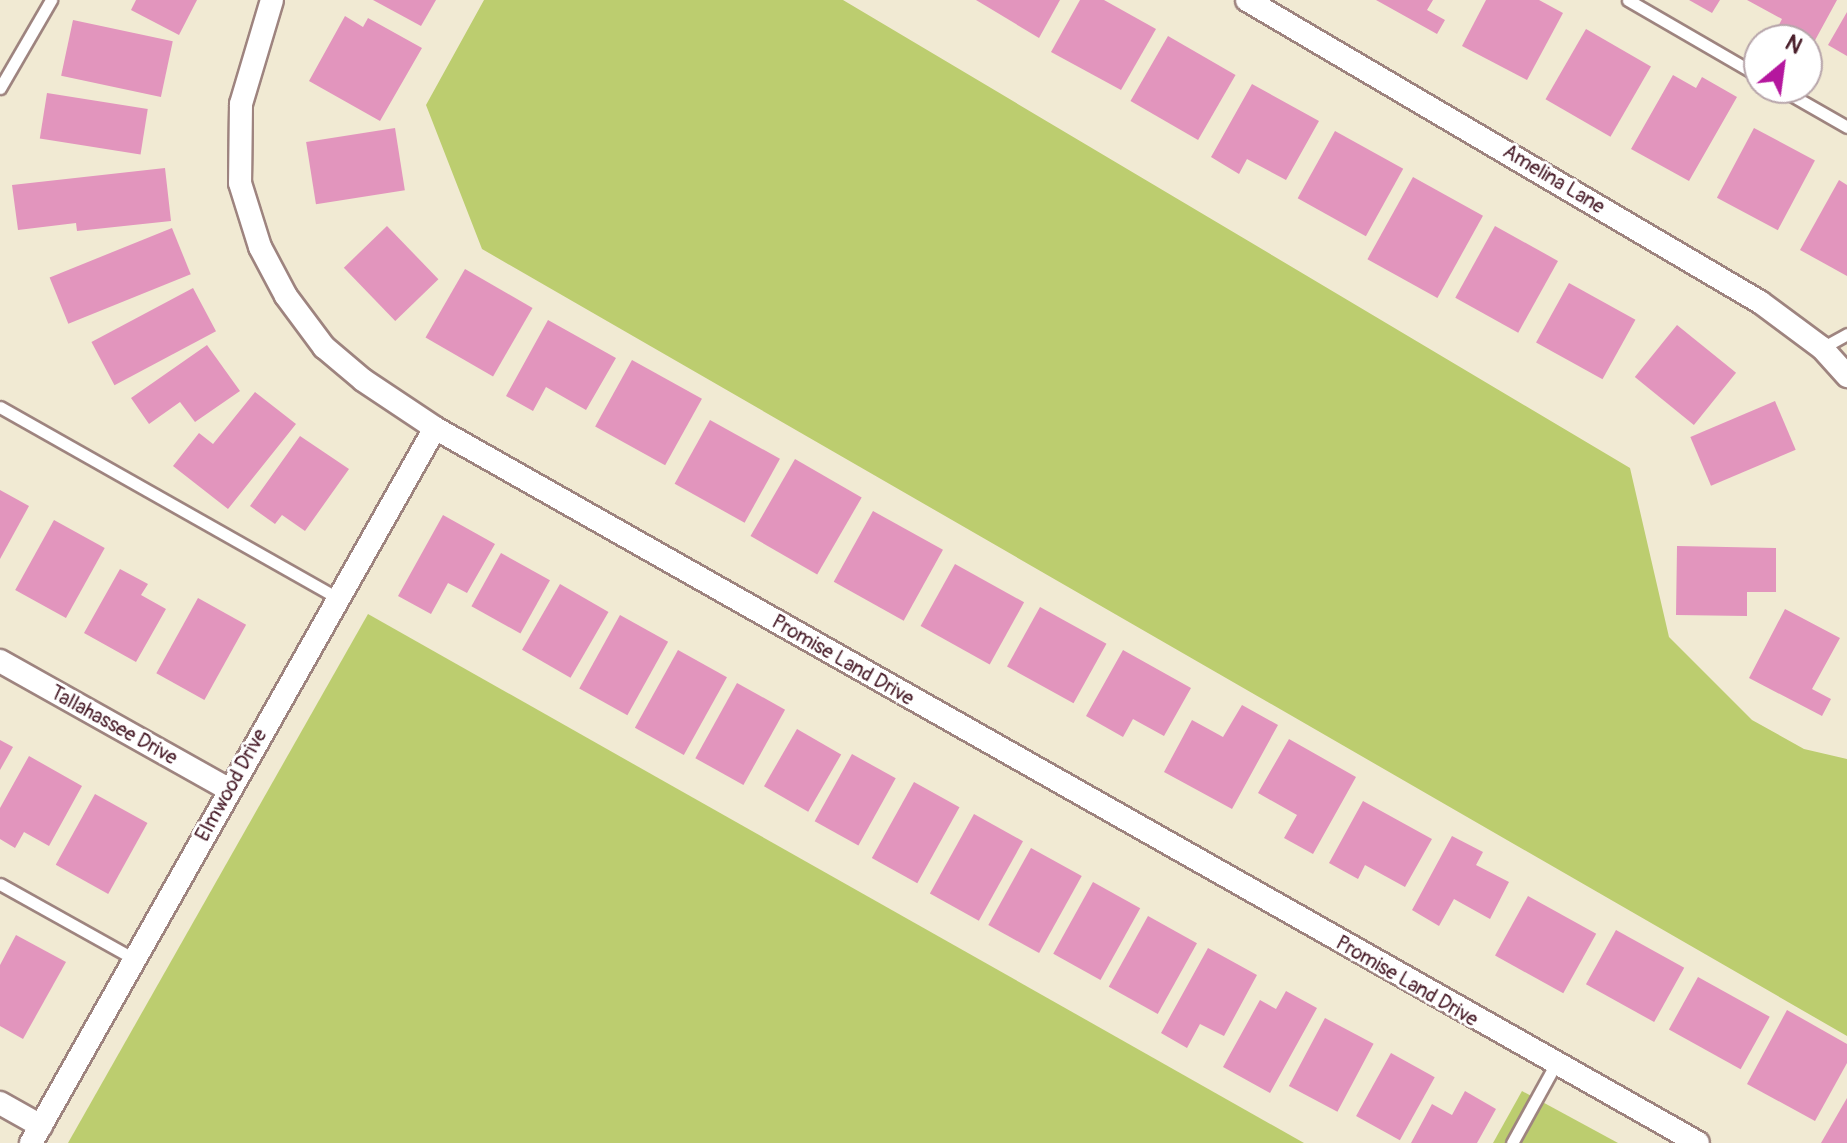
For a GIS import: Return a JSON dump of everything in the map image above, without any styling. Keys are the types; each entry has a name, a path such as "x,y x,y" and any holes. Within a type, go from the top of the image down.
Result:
{"street":[{"name":"Promise Land Drive","path":"272,0 244,92 238,152 240,183 260,247 286,296 324,347 363,380 435,428 1555,1065 1698,1143"},
{"name":"Amelina Lane","path":"1247,0 1747,294 1822,348 1847,376"},
{"name":"Elmwood Drive","path":"36,1134 228,789 435,428"},
{"name":"Tallahassee Drive","path":"0,661 228,789"},
{"path":"0,1103 36,1134"}],"lane":[{"path":"0,88 51,0"},
{"path":"1628,0 1743,67"},
{"path":"1807,104 1847,127"},
{"path":"1822,348 1847,334"},
{"path":"0,407 337,598"},
{"path":"0,884 134,959"},
{"path":"1512,1143 1555,1065"}],"green space":[{"path":"484,0 843,0 1630,468 1669,637 1752,720 1804,749 1847,759 1847,1036 482,249 426,105"},
{"path":"368,614 1304,1143 68,1143"},
{"path":"1522,1091 1618,1143 1493,1143"}],"building":[{"path":"136,0 197,0 179,35 131,10"},
{"path":"373,0 436,0 421,26"},
{"path":"976,0 1060,0 1039,38"},
{"path":"1080,0 1104,0 1156,29 1121,90 1051,52"},
{"path":"1376,0 1433,0 1427,10 1445,20 1437,34"},
{"path":"1486,0 1539,0 1563,13 1527,80 1462,46"},
{"path":"1689,0 1720,0 1712,13"},
{"path":"1747,0 1837,0 1823,26 1779,24 1782,19"},
{"path":"1847,12 1847,56 1828,45"},
{"path":"345,16 363,27 368,18 422,48 380,121 309,81"},
{"path":"73,20 173,41 161,97 61,76"},
{"path":"1586,29 1651,66 1610,137 1546,99"},
{"path":"1168,36 1236,75 1198,140 1130,101"},
{"path":"1673,75 1696,88 1702,77 1737,97 1689,181 1631,149"},
{"path":"1252,84 1319,121 1286,180 1247,159 1239,174 1211,157"},
{"path":"47,93 148,109 141,154 40,138"},
{"path":"395,128 405,190 316,204 306,142"},
{"path":"1754,128 1815,160 1778,230 1717,198"},
{"path":"1335,131 1403,169 1366,236 1298,198"},
{"path":"165,168 171,221 77,231 76,223 18,230 12,185"},
{"path":"1413,177 1483,216 1437,298 1367,259"},
{"path":"1839,180 1847,185 1847,276 1800,250"},
{"path":"387,226 438,279 395,321 344,268"},
{"path":"1495,226 1558,261 1518,333 1455,298"},
{"path":"172,228 191,274 68,324 50,277"},
{"path":"465,269 533,308 493,376 426,337"},
{"path":"1569,283 1635,320 1603,379 1536,342"},
{"path":"193,288 216,331 114,385 91,342"},
{"path":"548,320 616,358 586,410 546,387 533,411 506,396"},
{"path":"1677,325 1736,373 1694,425 1635,377"},
{"path":"207,345 240,391 195,422 180,402 149,424 131,398"},
{"path":"632,360 702,399 665,465 595,426"},
{"path":"255,392 296,424 228,509 173,466 199,433 213,444"},
{"path":"1775,401 1796,450 1711,486 1690,437"},
{"path":"710,420 780,459 745,523 675,484"},
{"path":"300,436 349,469 305,531 282,515 275,524 250,506"},
{"path":"795,459 862,498 817,575 750,536"},
{"path":"0,490 29,506 0,559"},
{"path":"873,511 943,550 904,621 834,582"},
{"path":"443,515 495,544 467,593 448,583 431,614 398,596"},
{"path":"54,520 105,548 66,618 15,590"},
{"path":"1677,546 1776,548 1776,592 1747,592 1747,616 1676,615"},
{"path":"501,553 550,580 520,634 471,606"},
{"path":"955,564 1024,602 990,664 921,626"},
{"path":"120,569 148,584 141,595 166,609 136,662 84,633"},
{"path":"560,584 608,612 570,678 522,650"},
{"path":"198,598 246,625 204,700 156,673"},
{"path":"1040,607 1106,644 1074,703 1007,666"},
{"path":"1785,609 1840,638 1812,689 1831,699 1822,716 1749,678"},
{"path":"620,615 668,642 627,715 579,688"},
{"path":"678,650 727,677 684,755 635,728"},
{"path":"1123,650 1191,688 1164,736 1133,719 1123,737 1086,716"},
{"path":"737,683 785,710 743,785 695,758"},
{"path":"1242,705 1278,725 1232,809 1164,772 1192,720 1223,737"},
{"path":"797,729 841,754 808,812 764,786"},
{"path":"1289,739 1356,777 1313,854 1284,838 1297,815 1258,793"},
{"path":"0,740 13,747 0,770"},
{"path":"852,754 896,778 858,846 815,821"},
{"path":"29,756 82,786 49,846 24,832 15,848 0,839 0,808"},
{"path":"914,782 959,807 917,883 872,858"},
{"path":"95,794 147,823 108,894 56,865"},
{"path":"1363,801 1432,839 1405,887 1365,865 1358,879 1329,863"},
{"path":"974,814 1023,841 979,921 930,894"},
{"path":"1452,836 1483,852 1476,865 1509,882 1490,919 1454,899 1439,926 1412,910"},
{"path":"1031,848 1082,876 1039,953 988,925"},
{"path":"1093,882 1140,908 1100,980 1053,954"},
{"path":"1528,896 1596,934 1563,993 1495,955"},
{"path":"1148,916 1197,943 1158,1014 1109,987"},
{"path":"1616,930 1684,968 1654,1022 1586,984"},
{"path":"16,935 66,962 23,1039 0,1026 0,965"},
{"path":"1208,948 1257,975 1224,1036 1200,1024 1187,1048 1161,1033"},
{"path":"1698,977 1770,1017 1741,1069 1669,1029"},
{"path":"1286,991 1317,1008 1270,1093 1223,1067 1260,1000 1276,1009"},
{"path":"1787,1010 1847,1044 1847,1063 1815,1121 1747,1084"},
{"path":"1325,1018 1374,1044 1337,1112 1289,1086"},
{"path":"1391,1053 1435,1077 1400,1140 1356,1116"},
{"path":"1465,1091 1496,1109 1477,1143 1411,1143 1432,1104 1452,1115"},
{"path":"1847,1098 1847,1143 1821,1143"}]}
